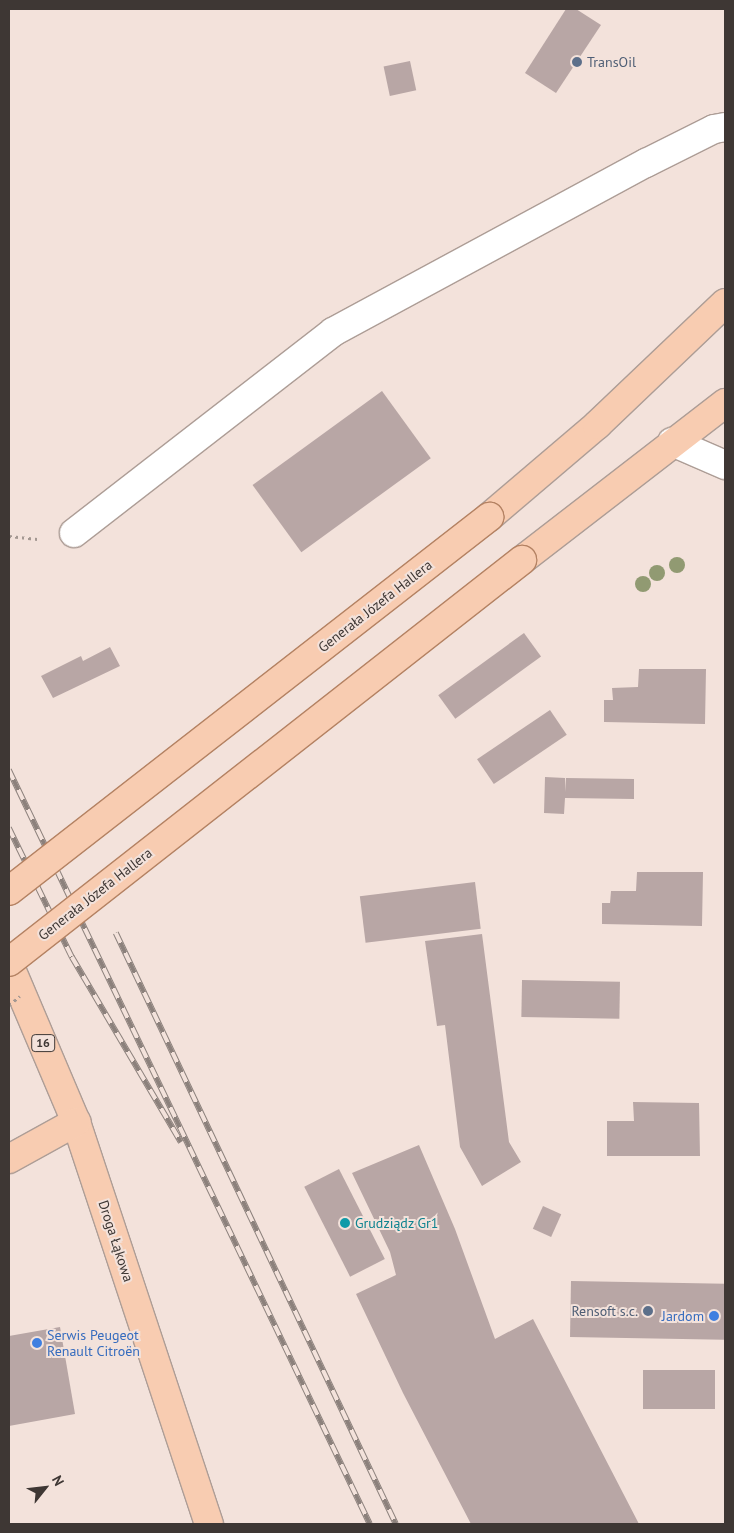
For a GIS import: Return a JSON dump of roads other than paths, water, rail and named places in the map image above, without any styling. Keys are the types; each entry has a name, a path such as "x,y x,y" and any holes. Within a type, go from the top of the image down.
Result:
{"main road":[{"name":"Generała Józefa Hallera","path":"9,891 489,517 597,425 725,303"},
{"name":"Generała Józefa Hallera","path":"9,963 725,402"},
{"name":"Droga Łąkowa","path":"9,963 76,1122 209,1524"},
{"path":"9,1159 76,1122"}],"street":[{"path":"74,533 333,332 646,163 714,129 725,127"},
{"path":"672,442 725,465"}],"railway":[{"path":"9,770 370,1524"},
{"path":"9,828 72,957 181,1142"},
{"path":"116,933 396,1524"}],"place":[{"name":"TransOil","path":"577,62"},
{"name":"Grudziądz Gr1","path":"345,1223"},
{"name":"Rensoft s.c.","path":"648,1311"},
{"name":"Jardom","path":"714,1316"},
{"name":"Serwis Peugeot Renault Citroën","path":"37,1343"}]}
